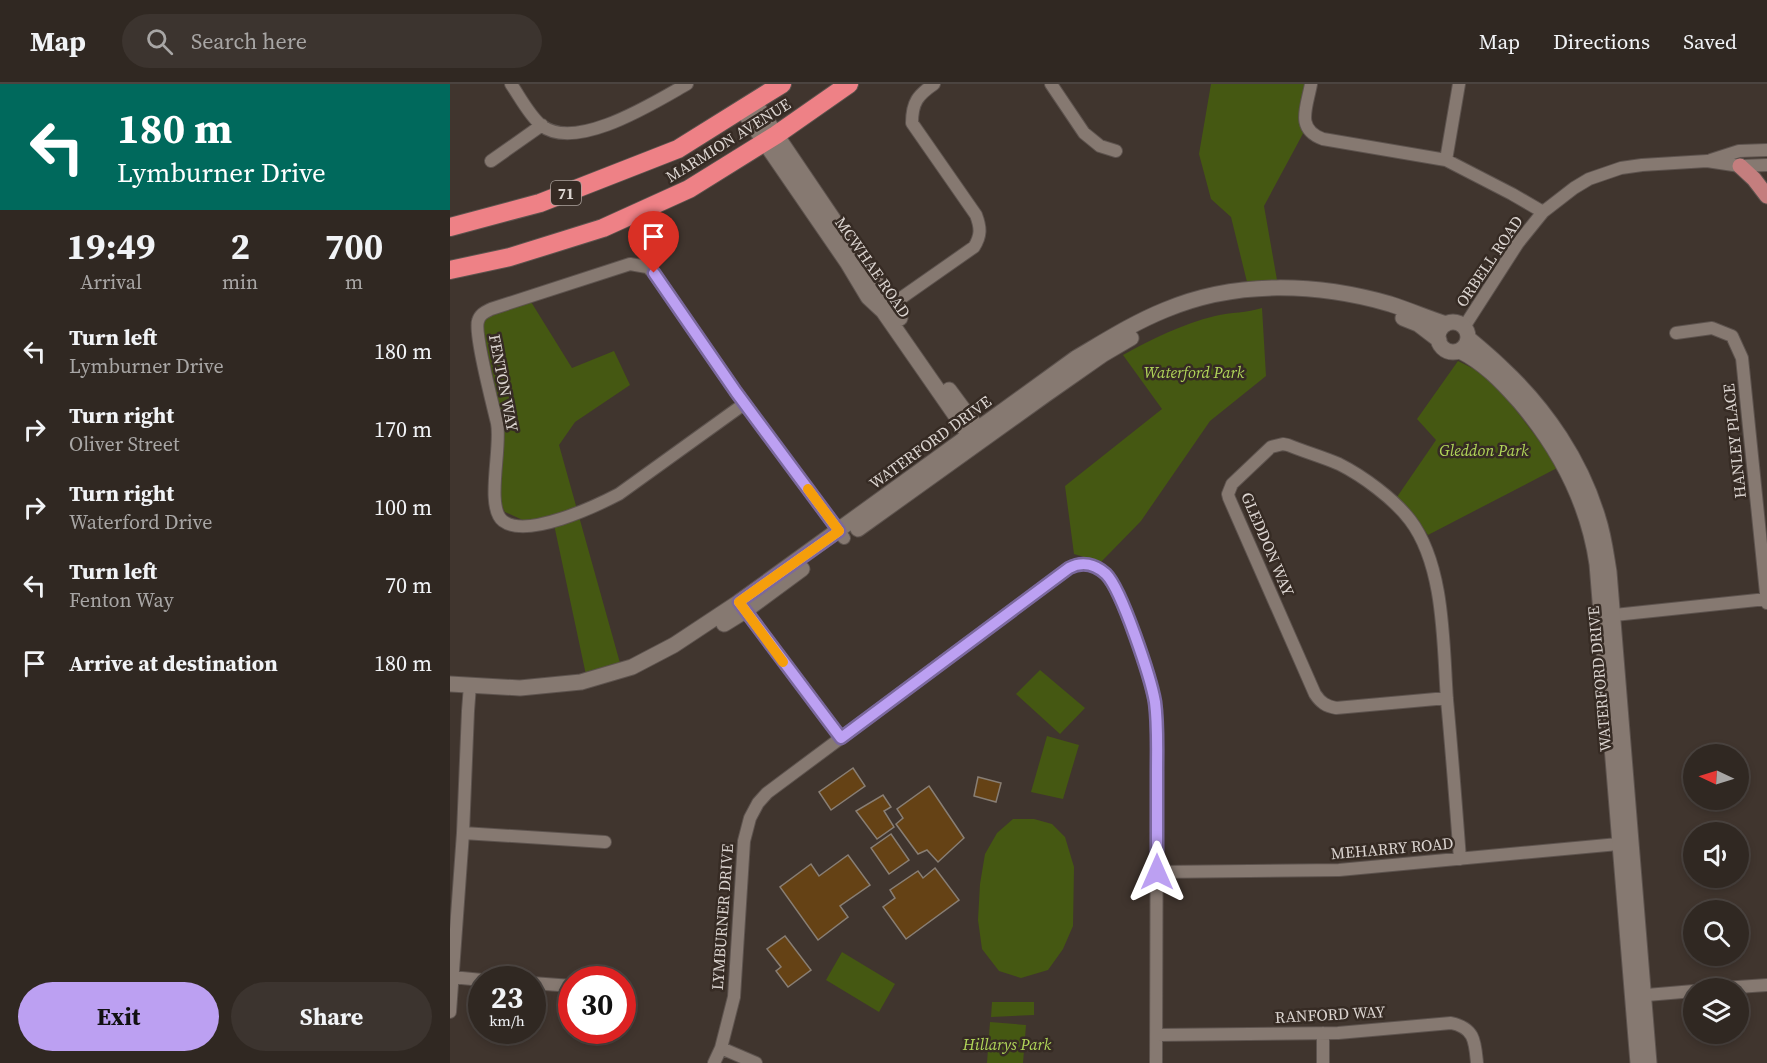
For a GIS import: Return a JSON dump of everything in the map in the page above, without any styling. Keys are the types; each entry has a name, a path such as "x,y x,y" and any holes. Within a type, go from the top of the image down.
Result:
{"highway":[{"name":"MARMION AVENUE","path":"450,227 540,202 678,149 782,84"},
{"name":"MARMION AVENUE","path":"450,270 510,257 617,223 689,189 770,139 849,84"}],"main road":[{"path":"1740,166 1767,196"}],"street":[{"path":"511,84 542,125 555,132 572,134 589,132 641,109 687,84"},
{"path":"887,308 974,248 979,240 981,230 976,216 912,123 912,112 919,95 934,84"},
{"path":"1051,84 1084,133 1100,146 1116,151"},
{"path":"1311,84 1305,122 1306,128 1316,137 1446,160 1543,212"},
{"path":"1446,160 1460,84"},
{"name":"MCWHAE ROAD","path":"748,105 887,308 930,364 976,437"},
{"path":"491,161 542,125"},
{"name":"ORBELL ROAD","path":"1707,161 1739,152 1767,150"},
{"name":"ORBELL ROAD","path":"1464,338 1518,243 1543,212 1574,188 1605,172 1642,165 1707,161 1740,166 1767,165"},
{"name":"FENTON WAY","path":"744,404 620,494 605,502 549,523 508,524 502,520 495,506 498,429 477,323 483,313 491,309 630,264 647,267 654,273 744,404 842,535"},
{"name":"WATERFORD DRIVE","path":"976,437 1076,358 1167,309 1208,296 1264,288 1312,289 1343,293 1391,304 1446,324"},
{"name":"WATERFORD DRIVE","path":"450,684 470,689 540,697 589,690 627,677 670,657 976,437 1117,345 1166,320 1207,307 1272,297 1313,299 1404,318 1418,324 1439,340"},
{"path":"1456,322 1464,338 1451,352 1443,348 1439,340 1440,331 1446,324 1456,322"},
{"name":"HANLEY PLACE","path":"1676,333 1713,328 1732,336 1742,358 1767,603"},
{"name":"WATERFORD DRIVE","path":"1464,338 1504,369 1555,429 1569,451 1599,519 1609,572 1606,616 1638,996 1649,1063"},
{"name":"GLEDDON WAY","path":"1447,698 1336,708 1320,702 1228,498 1232,484 1271,447 1288,445 1348,469 1388,497 1415,527 1428,554 1437,589 1447,698 1461,859"},
{"name":"LYMBURNER DRIVE","path":"714,1063 721,1048 734,997 744,841 748,824 758,803 767,793 1077,564 1091,565 1108,576 1142,656 1155,701 1157,741 1156,1063"},
{"path":"1606,616 1767,598"},
{"path":"742,607 841,738"},
{"path":"450,1012 463,832 470,689"},
{"name":"WATERFORD DRIVE","path":"450,693 470,689"},
{"path":"463,832 605,842"},
{"name":"MEHARRY ROAD","path":"1157,872 1339,870 1625,843"},
{"path":"452,977 468,979"},
{"path":"1749,986 1767,985"},
{"path":"1638,996 1683,992"},
{"name":"WATERFORD DRIVE","path":"1638,996 1638,1063"},
{"name":"RANFORD WAY","path":"1156,1035 1323,1033 1450,1023 1467,1029 1472,1036 1475,1042 1477,1063"},
{"path":"1323,1033 1323,1063"},
{"path":"721,1048 756,1063"}],"green space":[{"path":"1211,84 1311,84 1306,128 1264,206 1277,280 1247,282 1231,217 1211,199 1199,154"},
{"path":"528,297 572,368 614,351 630,385 575,422 559,445 620,663 586,675 552,515 527,522 505,512 495,492 504,427 479,318"},
{"name":"Waterford Park","path":"1262,308 1266,376 1210,421 1141,521 1101,562 1074,554 1065,486 1162,409 1123,355 1191,323"},
{"name":"Gleddon Park","path":"1458,361 1486,375 1509,401 1559,467 1428,535 1397,497 1436,440 1417,419"},
{"path":"1040,670 1085,708 1060,734 1016,694"},
{"path":"1047,736 1079,745 1063,799 1031,792"},
{"path":"1013,819 1034,819 1052,824 1065,837 1074,867 1073,926 1063,949 1048,970 1021,978 999,971 982,949 978,920 980,884 985,854 997,833"},
{"path":"842,952 895,984 879,1012 826,980"},
{"path":"992,1002 1034,1002 1034,1015 991,1017"},
{"name":"Hillarys Park","path":"990,1022 1026,1025 1023,1063 987,1063"}],"building":[{"path":"853,768 865,786 831,810 819,792"},
{"path":"978,777 1001,783 996,802 974,796"},
{"path":"929,786 964,838 938,862 927,850 918,854 896,824 903,818 897,809"},
{"path":"883,795 891,807 884,811 894,827 877,839 856,811"},
{"path":"891,834 909,860 889,874 871,848"},
{"path":"848,855 870,885 840,906 848,917 818,940 780,887 811,864 819,876"},
{"path":"935,868 959,900 906,939 883,907 895,898 890,890 918,871 923,878"},
{"path":"785,936 811,970 788,987 776,971 781,967 767,949"}],"slow traffic":[{"path":"783,662 739,602 839,531 808,489"}],"route":[{"path":"654,273 736,392 839,531 739,602 753,624 841,738 1069,568 1077,564 1091,565 1108,576 1121,602 1152,687 1157,741 1157,872"}]}
